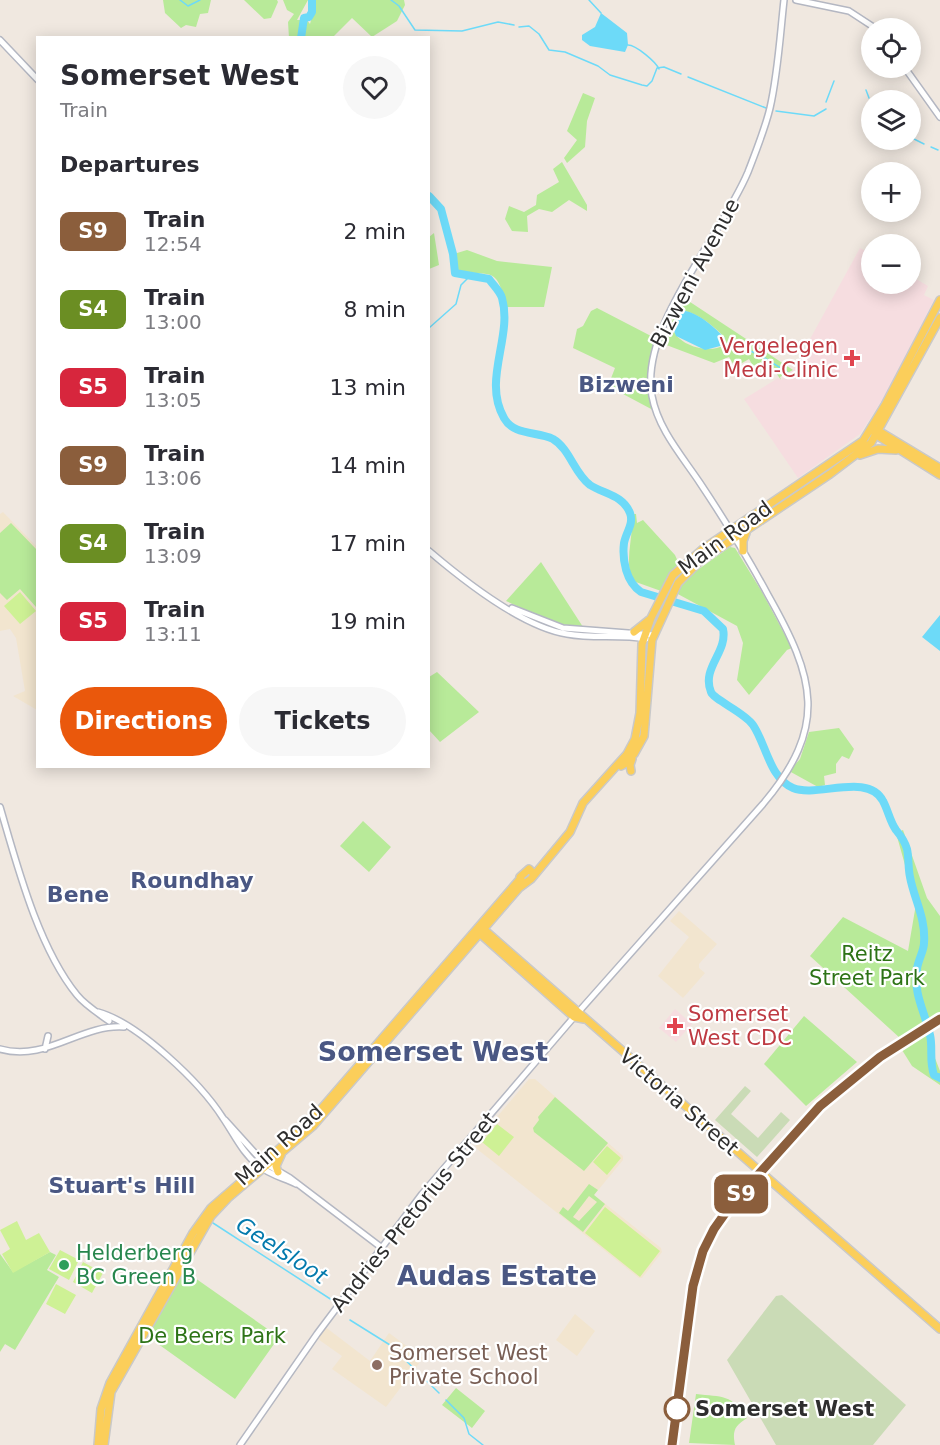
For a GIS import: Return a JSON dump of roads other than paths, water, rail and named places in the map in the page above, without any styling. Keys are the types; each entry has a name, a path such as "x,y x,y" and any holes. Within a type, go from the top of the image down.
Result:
{"main road":[{"path":"875,431 940,300"},
{"path":"875,431 940,318"},
{"name":"Main Road","path":"622,762 635,739 639,724 644,636 651,618 691,568 733,534 875,431"},
{"name":"Main Road","path":"519,879 531,879 532,871 546,861 574,825 583,803 610,773 634,754 646,724 653,638 665,588 688,559 733,534 755,525 851,459 875,431"},
{"path":"875,431 940,475"},
{"path":"875,431 940,468"},
{"path":"851,459 878,449 904,452"},
{"path":"743,551 743,538 755,525"},
{"path":"634,632 651,618"},
{"path":"631,771 630,765 634,754"},
{"name":"Main Road","path":"98,1445 101,1409 110,1383 193,1233 214,1204 282,1153 313,1126 479,930 519,879"},
{"name":"Main Road","path":"104,1445 107,1405 111,1392 198,1236 224,1202 309,1123 479,930 519,879"},
{"name":"Victoria Street","path":"479,930 939,1328"},
{"path":"278,1172 277,1162 282,1153"}],"street":[{"name":"Bizweni Avenue","path":"733,534 659,419 651,392 650,365 657,337 741,186 757,146 771,101 784,0"},
{"path":"796,0 849,11 861,19"},
{"path":"0,40 36,78"},
{"path":"912,78 940,117"},
{"name":"Andries Pretorius Street","path":"240,1445 317,1334 422,1194 742,827 789,768 804,736 808,709 807,683 795,646 733,534"},
{"path":"430,552 462,578 505,605 557,632 644,636"},
{"path":"505,605 563,628 634,632 653,638"},
{"path":"0,807 28,899 45,937 78,996 179,1066 263,1166 296,1184"},
{"path":"108,1029 112,1021"},
{"path":"100,1031 112,1021"},
{"path":"0,1049 23,1053 108,1029 127,1028"},
{"path":"45,1048 48,1036"},
{"path":"263,1166 278,1172 296,1184 382,1248"}],"water":[{"path":"601,13 627,33 628,45 625,52 590,46 582,40 582,35 595,27"},
{"path":"685,311 696,315 712,326 725,338 724,345 705,350 676,336 672,326 679,312"},
{"path":"940,615 940,651 922,637"}],"waterway":[{"path":"180,0 188,6 200,0"},
{"path":"301,36 304,18 309,17 312,12 312,0"},
{"path":"391,0 399,6 415,30 462,31 498,22 514,25"},
{"path":"589,0 601,13"},
{"path":"519,27 529,26 539,34 549,50 565,52 598,66 610,75 642,85 647,86 652,81 657,68 664,67 681,74"},
{"path":"628,45 645,54 659,69"},
{"path":"688,77 766,108"},
{"path":"826,102 834,81"},
{"path":"776,111 814,116 826,109"},
{"path":"931,147 938,150"},
{"path":"430,197 441,209 453,254 455,273 489,279 502,298 504,328 496,389 498,404 508,424 559,443 590,485 618,499 627,507 631,521 624,543 624,556 626,570 636,588 641,592 704,611 723,629 722,645 709,675 711,692 749,720 758,733 779,777 793,788 803,790 866,788 876,793 883,801 907,849 910,877 922,917 924,946 918,966 917,987 930,1035 934,1075 940,1078"},
{"path":"430,327 456,304 461,285 471,275"},
{"path":"734,345 758,354 787,372"},
{"name":"Geelsloot","path":"213,1223 335,1302"},
{"path":"350,1320 390,1345 439,1393"},
{"path":"446,1400 464,1418 469,1434 483,1445"}],"railway":[{"path":"672,1445 693,1286 703,1250 714,1229 731,1205 820,1106 880,1057 940,1019"}],"train":[{"name":"S9","path":"672,1445 693,1286 703,1251 714,1229 731,1205 820,1106 880,1057 940,1019"}],"place":[{"name":"Vergelegen Medi-Clinic","path":"852,358"},
{"name":"Somerset West CDC","path":"675,1026"},
{"name":"Helderberg BC Green B","path":"64,1265"},
{"name":"Somerset West Private School","path":"377,1365"},
{"name":"Somerset West","path":"677,1409"}],"district":[{"name":"Bizweni","path":"626,384"},
{"name":"Roundhay","path":"192,880"},
{"name":"Bene","path":"78,894"},
{"name":"Somerset West","path":"433,1052"},
{"name":"Stuart's Hill","path":"122,1185"},
{"name":"Audas Estate","path":"497,1276"}],"park label":[{"name":"Reitz Street Park","path":"867,966"},
{"name":"De Beers Park","path":"212,1336"}]}
